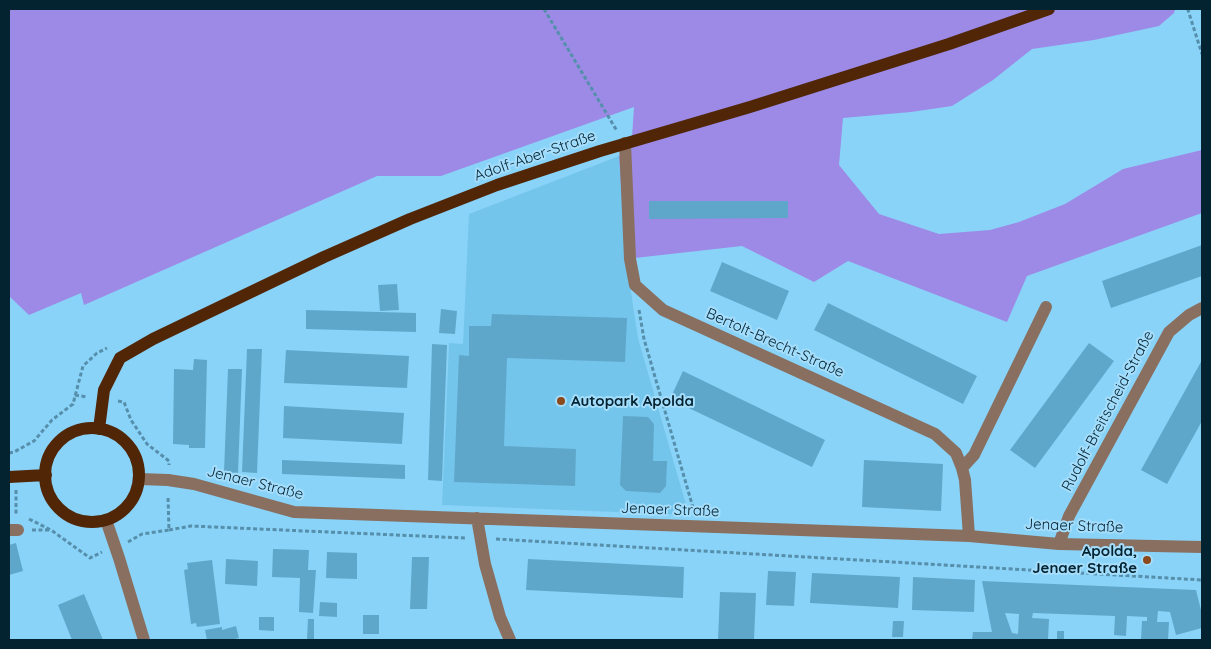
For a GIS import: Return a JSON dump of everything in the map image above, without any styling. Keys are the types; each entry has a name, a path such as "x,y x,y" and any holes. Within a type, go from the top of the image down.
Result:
{"main road":[{"name":"Adolf-Aber-Straße","path":"100,428 104,390 120,358 153,339 324,257 410,219 497,185 625,143 750,107 949,44 1049,9"},
{"path":"86,428 100,428 113,432 129,446 138,465 140,479 136,493 129,505 118,514 106,520 91,522 77,520 64,513 54,502 48,489 46,475 50,455 62,439 73,432 86,428"},
{"path":"9,477 46,475"}],"street":[{"path":"625,143 630,259 635,285"},
{"name":"Bertolt-Brecht-Straße","path":"635,285 663,310 936,434 956,453 962,468 965,480 969,536"},
{"path":"962,468 974,455 1046,307"},
{"name":"Rudolf-Breitscheid-Straße","path":"1059,544 1069,516 1169,332 1189,315 1202,308"},
{"name":"Jenaer Straße","path":"140,479 168,480 194,484 294,512 699,528 969,536 1059,544 1202,547"},
{"path":"477,518 485,564 500,617 510,640"},
{"path":"106,520 144,640"}],"path":[{"path":"544,9 625,143"},
{"path":"1189,9 1202,54"},
{"path":"635,285 644,339 699,528"},
{"path":"9,514 16,514 45,526 90,558"},
{"path":"168,530 190,526 479,538 1202,580"}],"shaded area":[{"path":"9,9 1175,9 1174,13 1159,26 1094,40 1032,49 993,80 952,106 843,118 839,165 879,214 939,234 990,230 1019,222 1065,204 1123,169 1202,150 1202,213 1027,276 1007,322 848,261 814,282 742,246 626,259 619,156 631,152 634,107 441,176 377,176 84,305 81,293 29,315 9,296"},
{"path":"619,156 626,259 638,338 689,515 442,505 449,343 463,344 469,214"}],"building":[{"path":"649,201 788,201 788,218 649,219"},
{"path":"1202,245 1202,276 1111,308 1102,281"},
{"path":"722,262 789,291 777,320 710,291"},
{"path":"397,284 399,310 380,311 378,285"},
{"path":"828,303 977,376 963,404 814,330"},
{"path":"441,309 457,311 455,334 439,333"},
{"path":"306,310 416,313 416,332 306,329"},
{"path":"492,314 627,318 625,362 507,358 504,446 576,449 575,486 454,482 459,355 469,356 469,326 491,326"},
{"path":"1089,343 1114,361 1035,468 1010,450"},
{"path":"432,344 447,345 442,481 428,480"},
{"path":"247,349 262,349 257,473 242,472"},
{"path":"286,350 409,356 407,388 284,383"},
{"path":"194,359 207,360 205,448 189,448 189,445 173,444 174,369 193,370"},
{"path":"1202,360 1202,421 1167,484 1141,470"},
{"path":"228,369 242,369 238,473 224,472"},
{"path":"683,371 825,440 812,467 670,399"},
{"path":"284,406 404,413 402,444 283,438"},
{"path":"623,416 648,417 654,424 653,461 667,461 666,486 660,493 626,491 620,485"},
{"path":"282,460 405,465 405,479 282,474"},
{"path":"864,460 943,464 941,511 862,507"},
{"path":"16,543 23,571 9,575 9,545"},
{"path":"273,549 309,550 308,570 316,570 313,613 299,612 300,578 272,577"},
{"path":"327,552 357,553 357,579 326,578"},
{"path":"412,557 429,557 427,609 410,609"},
{"path":"226,559 258,561 257,586 225,584"},
{"path":"528,559 684,567 683,598 526,590"},
{"path":"212,560 220,624 197,627 196,623 191,624 184,570 188,569 187,563"},
{"path":"768,571 796,572 794,606 766,605"},
{"path":"812,573 900,577 898,608 810,603"},
{"path":"913,577 975,580 974,612 912,610"},
{"path":"982,581 1196,590 1202,614 1202,628 1176,635 1170,612 1158,611 1157,622 1169,622 1168,640 1141,640 1142,621 1147,621 1147,617 1127,616 1126,636 1114,635 1115,616 1033,613 1032,618 1049,619 1048,640 972,640 973,632 992,632","holes":["1005,613 1019,614 1018,634 1012,633"]},
{"path":"720,592 756,593 754,640 718,640"},
{"path":"84,594 103,640 72,640 58,605"},
{"path":"320,602 337,603 337,617 319,616"},
{"path":"363,615 379,615 379,634 363,634"},
{"path":"259,617 274,617 274,631 259,630"},
{"path":"308,619 314,619 314,639 307,639"},
{"path":"893,621 904,621 903,637 892,637"},
{"path":"236,626 239,638 207,640 205,630 222,627 222,630"},
{"path":"1057,631 1064,631 1064,640 1057,640"}],"place":[{"name":"Autopark Apolda","path":"561,401"},
{"name":"Apolda, Jenaer Straße","path":"1147,560"}]}
